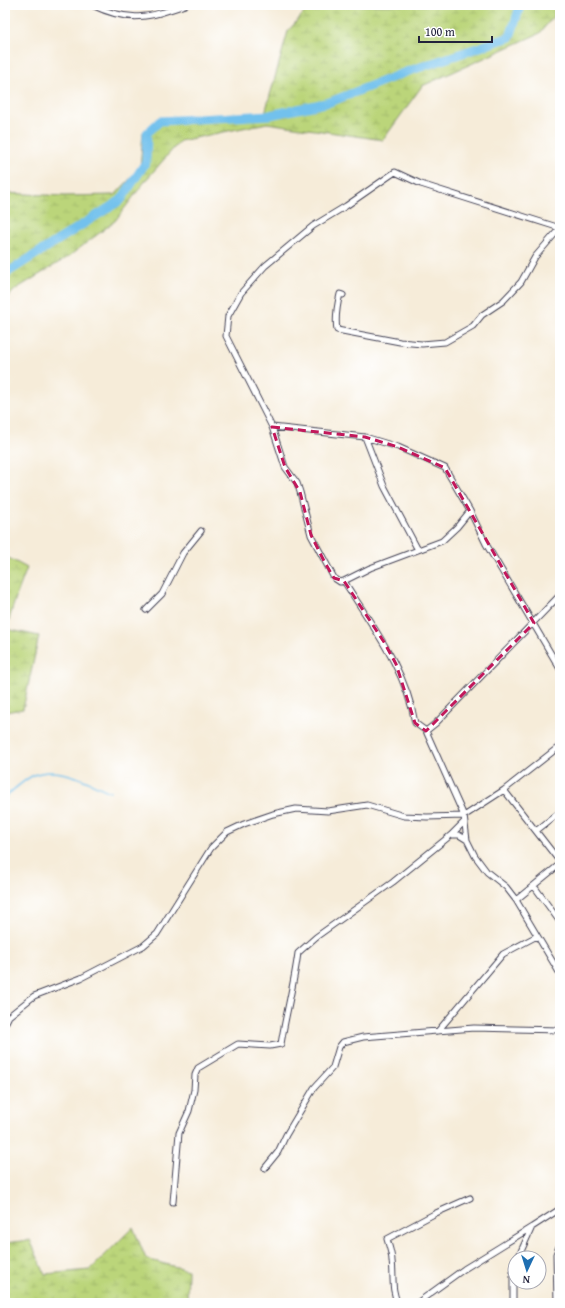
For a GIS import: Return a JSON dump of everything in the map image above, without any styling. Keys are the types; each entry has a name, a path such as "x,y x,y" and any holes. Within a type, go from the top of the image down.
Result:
{"street":[{"path":"92,5 124,17 140,18 185,5"},
{"path":"343,295 340,294 337,305 337,330 400,342 422,344 445,342 473,326 482,315 507,296 522,282 535,258 560,228 421,184 394,172 346,206 312,226 264,266 242,293 228,316 226,336 272,427 285,468 296,483 300,492 311,535 334,578 340,582 344,581 370,568 442,541 457,527 470,511"},
{"path":"272,427 365,437 398,447 445,468 470,511 486,544 560,669"},
{"path":"365,437 384,486 418,550"},
{"path":"146,610 162,594 183,553 200,531"},
{"path":"344,581 369,622 384,642 396,664 413,711 415,723 426,731 464,819 467,840 487,872 506,886 516,900 559,971"},
{"path":"426,731 560,595"},
{"path":"173,1202 179,1132 189,1111 195,1075 198,1068 238,1044 270,1046 281,1044 288,1002 294,982 298,953 316,937 387,886 451,835 464,819 560,746"},
{"path":"504,790 560,863 516,900"},
{"path":"5,1024 9,1016 34,996 81,978 142,946 157,934 211,848 228,832 244,824 286,811 328,811 367,805 404,816 464,819"},
{"path":"536,831 560,812"},
{"path":"451,835 459,835 467,840"},
{"path":"534,886 560,922"},
{"path":"438,1031 502,954 537,936"},
{"path":"265,1168 278,1152 286,1135 314,1088 333,1067 339,1047 343,1042 363,1037 474,1028 560,1030"},
{"path":"398,1303 392,1278 392,1261 387,1239 436,1213 470,1198"},
{"path":"417,1303 464,1269 560,1209"},
{"path":"522,1250 532,1227"},
{"path":"556,1303 556,1254 560,1244"},
{"path":"513,1290 513,1303"}],"highlighted area":[{"path":"272,427 365,437 398,447 445,468 534,623 426,731 415,723 396,664 384,642 344,581 334,578 325,563 311,535 300,492 285,467"}],"green space":[{"path":"311,5 560,5 560,8 540,33 422,86 383,140 267,123 180,141 146,180 115,221 68,257 16,289 5,300 5,193 64,196 115,195 140,168 143,132 158,121 192,116 265,113 288,31"},
{"path":"5,556 27,568 6,629 39,636 23,709 5,712"},
{"path":"133,1227 146,1259 188,1270 187,1303 5,1303 5,1243 30,1240 45,1274 90,1270"}],"waterway":[{"path":"5,274 121,200 146,162 147,133 160,121 270,115 330,102 406,72 510,37 519,10 518,5"},
{"path":"5,797 32,776 52,772 62,773 82,779 110,792"}]}
